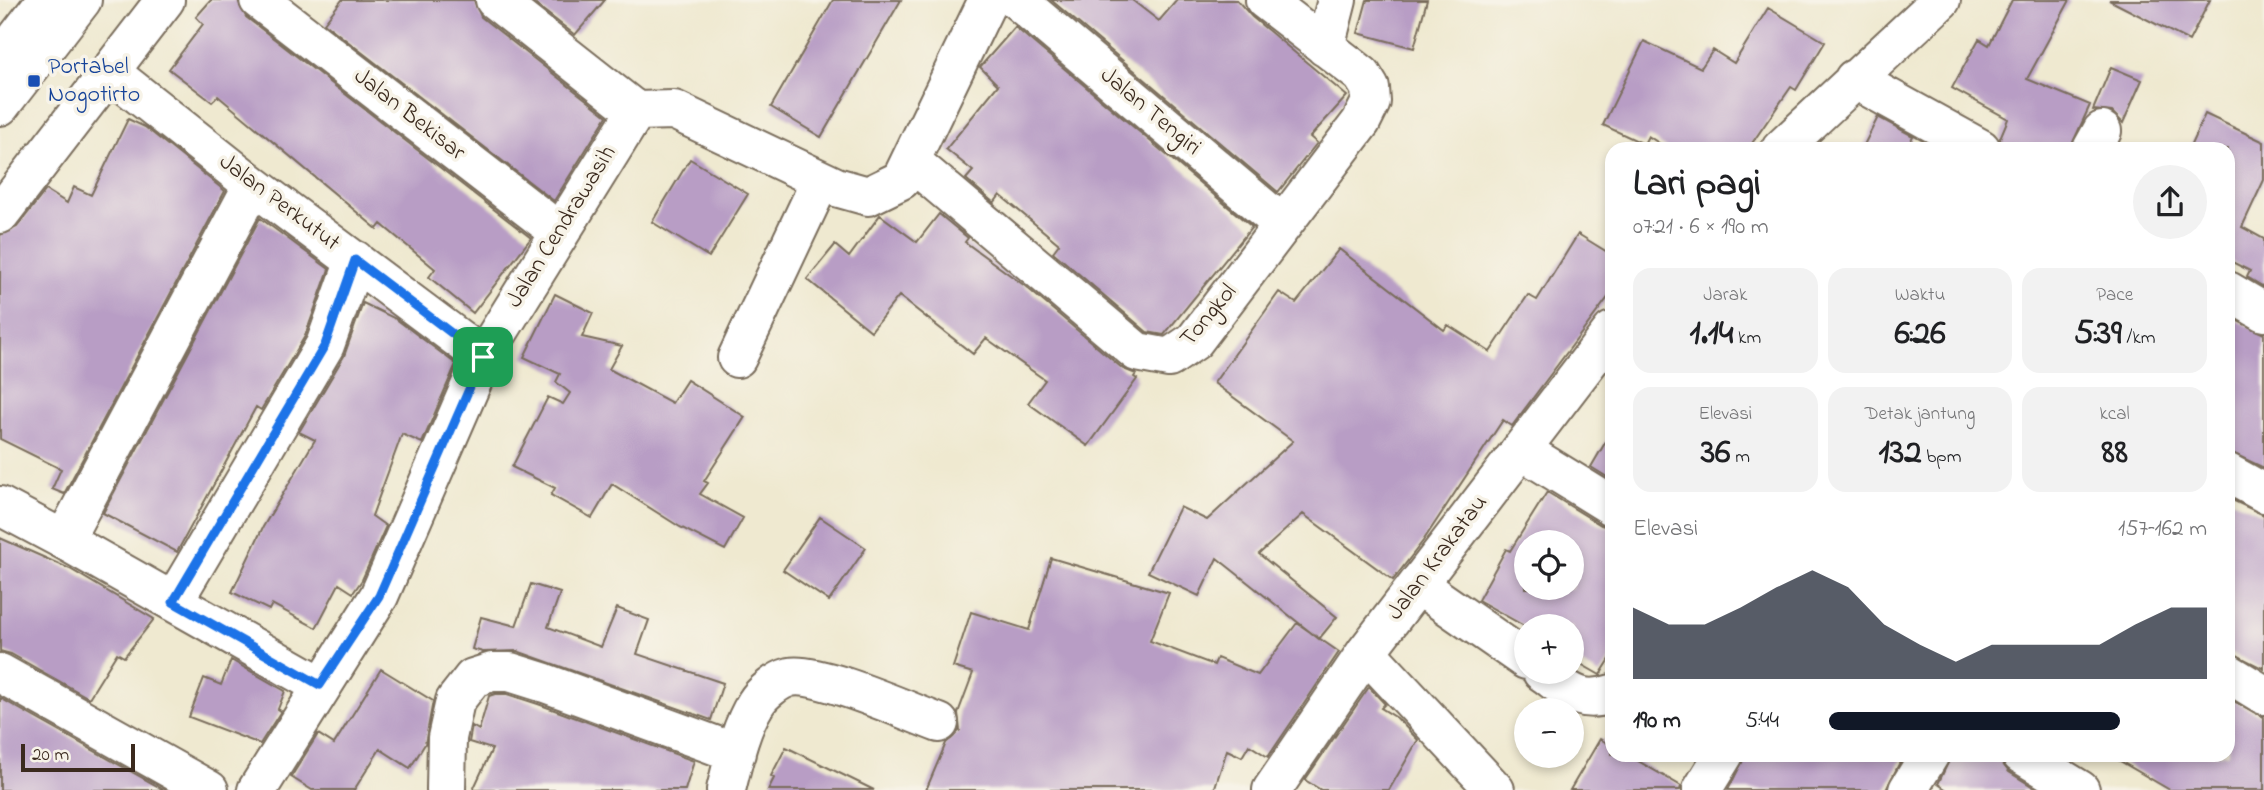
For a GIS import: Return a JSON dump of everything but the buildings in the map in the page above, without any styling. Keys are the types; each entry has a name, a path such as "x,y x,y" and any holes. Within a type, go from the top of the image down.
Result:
{"main road":[{"path":"0,60 46,0"},
{"path":"0,106 82,0"},
{"path":"0,214 165,0"},
{"name":"Jalan Bekisar","path":"259,0 558,231"},
{"path":"495,0 636,111 674,110 821,180 868,196 901,180 988,0"},
{"name":"Jalan Tengiri","path":"1017,0 1282,224"},
{"path":"1265,0 1325,47 1337,0"},
{"path":"1789,142 1941,0"},
{"name":"Tongkol","path":"912,162 1137,352 1157,358 1169,358 1194,341 1350,139 1371,102 1370,88 1362,75 1325,47"},
{"name":"Jalan Perkutut","path":"110,72 253,185 483,357"},
{"path":"1854,79 1968,142"},
{"name":"Jalan Cendrawasih","path":"257,790 320,685 379,596 483,357 558,231 636,111"},
{"path":"737,358 821,180"},
{"path":"64,540 253,185"},
{"path":"173,602 325,345 355,260"},
{"path":"2235,295 2264,312"},
{"name":"Jalan Krakatau","path":"1272,790 1366,652 1605,340"},
{"path":"1521,450 1605,502"},
{"path":"2235,477 2264,493"},
{"path":"0,506 320,685"},
{"path":"1418,585 1514,652"},
{"path":"1366,652 1475,782"},
{"path":"446,790 447,738 455,701 473,678 492,671 510,672 545,683 736,753"},
{"path":"0,673 209,790"},
{"path":"726,790 736,753 756,702 769,689 789,677 828,682 939,723"},
{"path":"2235,677 2264,695"},
{"path":"1559,684 1578,697 1594,700 1605,696"},
{"path":"1702,790 1719,762"},
{"path":"1908,790 1925,762"},
{"path":"2034,762 2080,790"}],"place":[{"name":"Portabel Nogotirto","path":"34,81"}],"route":[{"path":"355,260 483,357 379,596 320,685 173,602 325,345 355,260"}]}
